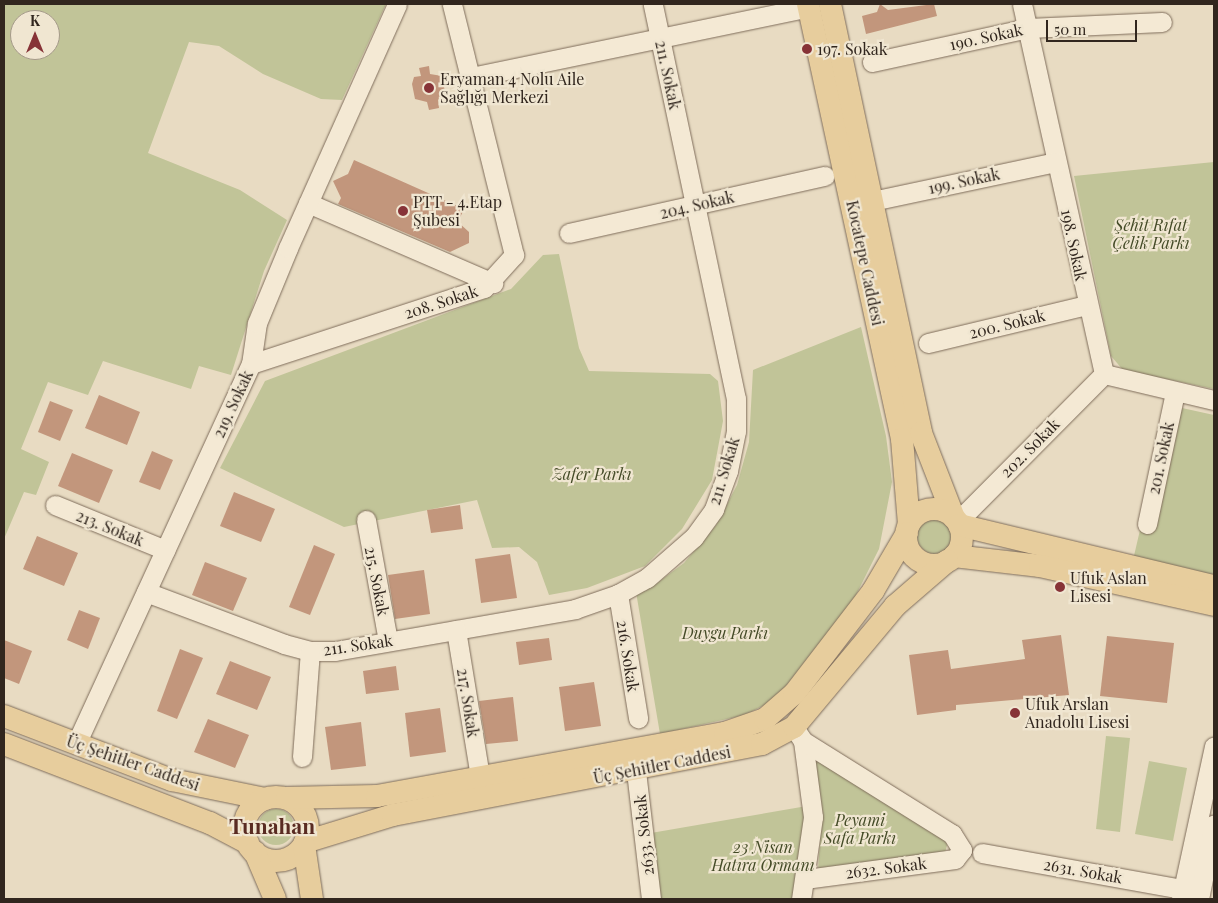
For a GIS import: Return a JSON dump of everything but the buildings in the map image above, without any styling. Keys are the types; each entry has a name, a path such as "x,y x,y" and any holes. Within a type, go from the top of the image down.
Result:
{"main road":[{"name":"Kocatepe Caddesi","path":"816,5 872,201 921,433 957,522"},
{"name":"Kocatepe Caddesi","path":"816,5 902,439 908,529"},
{"path":"1214,586 957,522 930,510 908,529 910,550 922,562 951,559 1040,566 1214,605"},
{"path":"951,559 962,542 957,522"},
{"name":"Üç Şehitler Caddesi","path":"4,716 172,780 276,799 377,796 725,733 765,718 794,694 873,591 908,529"},
{"name":"Üç Şehitler Caddesi","path":"304,843 393,815 636,771 762,744 798,734 895,606 951,559"},
{"name":"Üç Şehitler Caddesi","path":"4,744 210,823 251,848"},
{"path":"275,899 251,848 245,823 276,799 303,811 308,826 304,843 312,899"},
{"path":"251,848 283,860 304,843"}],"street":[{"name":"219. Sokak","path":"76,744 251,364 257,324 308,203 397,4"},
{"name":"208. Sokak","path":"251,364 492,283 516,250 452,4"},
{"name":"211. Sokak","path":"146,592 310,651 388,641 575,609 618,594 669,564 714,509 736,431 732,375 653,4"},
{"name":"198. Sokak","path":"1022,4 1086,304 1104,374"},
{"path":"472,77 816,5"},
{"name":"190. Sokak","path":"872,62 1028,28 1162,22"},
{"name":"199. Sokak","path":"872,201 1056,162"},
{"name":"204. Sokak","path":"569,233 825,176"},
{"path":"308,203 492,283"},
{"name":"200. Sokak","path":"928,343 1086,304"},
{"path":"1104,374 1214,400"},
{"name":"202. Sokak","path":"957,522 1104,374"},
{"name":"201. Sokak","path":"1147,524 1175,392"},
{"name":"213. Sokak","path":"55,506 165,550"},
{"name":"215. Sokak","path":"366,520 388,641"},
{"name":"216. Sokak","path":"618,594 638,718"},
{"name":"217. Sokak","path":"456,630 480,777"},
{"path":"302,757 310,651"},
{"path":"798,734 814,817 806,879 801,899"},
{"name":"2632. Sokak","path":"798,734 952,834 962,850 955,859 806,879"},
{"path":"1182,894 1214,747"},
{"name":"2633. Sokak","path":"636,771 651,899"},
{"path":"1199,899 1214,824"},
{"name":"2631. Sokak","path":"982,853 1182,894"}],"green space":[{"path":"4,4 386,4 342,100 321,99 263,74 219,46 189,42 148,153 240,190 287,220 264,271 231,375 199,366 191,389 103,361 88,395 48,382 21,449 49,462 36,495 24,492 4,539"},
{"name":"Şehit Rıfat Çelik Parkı","path":"1214,162 1214,389 1123,370 1111,356 1074,176"},
{"name":"Zafer Parkı","path":"559,254 579,348 589,371 710,374 718,381 723,421 712,480 682,529 645,566 587,588 549,595 537,562 519,547 492,548 477,500 344,527 220,468 265,381 511,289 543,255"},
{"name":"Duygu Parkı","path":"861,327 886,436 892,482 879,549 855,597 776,699 745,715 660,734 636,592 653,586 684,563 716,525 737,485 749,442 753,370"},
{"path":"1182,408 1214,415 1214,578 1133,560 1140,530 1157,523"},
{"path":"935,518 942,519 948,523 952,529 952,543 948,549 942,553 935,554 928,553 922,549 918,543 917,536 918,529 922,523 928,519"},
{"path":"1106,736 1130,738 1120,832 1096,829"},
{"name":"Peyami Safa Parkı","path":"812,756 948,841 945,853 818,871 821,823"},
{"path":"1149,761 1187,768 1173,841 1135,834"},
{"name":"23 Nisan Hatıra Ormanı","path":"807,806 797,899 656,899 651,833"},
{"path":"276,809 288,815 294,827 288,839 276,845 264,839 258,827 264,815"}],"place":[{"name":"197. Sokak","path":"807,49"},
{"name":"Eryaman 4 Nolu Aile Sağlığı Merkezi","path":"429,88"},
{"name":"PTT - 4.Etap Şubesi","path":"403,211"},
{"name":"Ufuk Aslan Lisesi","path":"1060,587"},
{"name":"Ufuk Arslan Anadolu Lisesi","path":"1015,713"}],"district":[{"name":"Tunahan","path":"272,825"}]}
